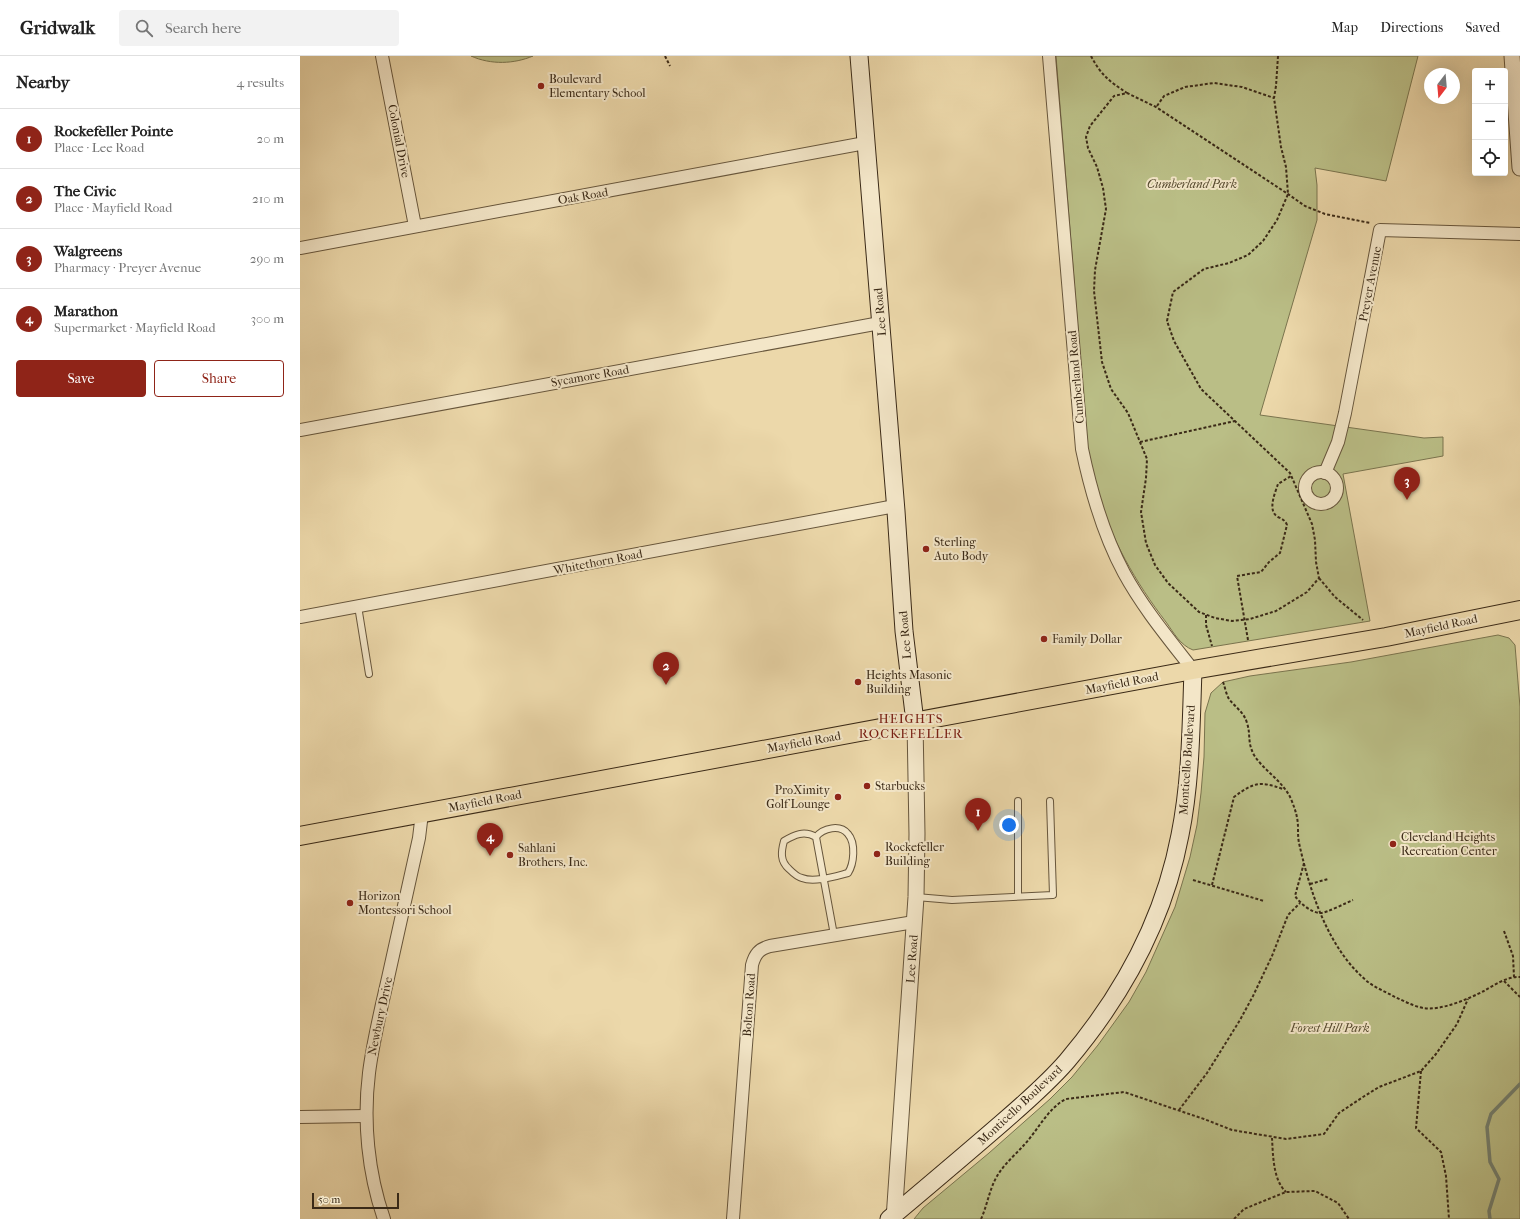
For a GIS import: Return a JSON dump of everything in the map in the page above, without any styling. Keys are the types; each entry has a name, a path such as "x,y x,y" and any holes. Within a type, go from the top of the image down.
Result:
{"main road":[{"name":"Lee Road","path":"859,56 904,631 915,722"},
{"name":"Mayfield Road","path":"300,836 1193,670 1386,637 1520,610"},
{"name":"Monticello Boulevard","path":"892,1218 1038,1091 1067,1061 1099,1019 1134,965 1156,919 1173,866 1180,836 1188,782 1193,670"}],"street":[{"name":"Colonial Drive","path":"382,56 415,226"},
{"name":"Cumberland Road","path":"1049,56 1082,449 1089,484 1103,526 1124,574 1149,613 1193,670"},
{"path":"1512,56 1520,168"},
{"name":"Oak Road","path":"300,248 865,143"},
{"name":"Preyer Avenue","path":"1325,473 1338,442 1343,420 1380,230 1520,234"},
{"name":"Sycamore Road","path":"300,430 880,323"},
{"name":"Whitethorn Road","path":"300,617 895,506"},
{"name":"Lee Road","path":"892,1218 916,897 917,834 915,722"},
{"name":"Newbury Drive","path":"384,1219 373,1177 368,1141 366,1116 369,1072 374,1042 420,835 422,813"},
{"name":"Bolton Road","path":"733,1219 752,965 755,954 763,948 914,922"},
{"path":"300,1117 366,1116"}],"lane":[{"path":"358,606 369,674"},
{"path":"1018,801 1018,896"},
{"path":"916,897 952,900 1053,895 1050,801"},
{"path":"816,837 810,833 796,834 784,841 781,851 784,865 802,879 811,880 823,878 848,873 852,867 852,843 848,834 840,829 826,828 820,831 816,837 823,878 834,935"}],"path":[{"path":"665,56 670,66"},
{"path":"1091,56 1098,70 1112,83 1127,93 1156,106 1305,206 1321,212 1372,224"},
{"path":"1278,56 1274,98 1281,147 1286,167 1288,194 1277,220 1263,241 1248,255 1229,263 1204,269 1173,292 1167,321 1174,340 1201,389 1290,474 1312,524 1319,578 1335,597 1362,620"},
{"path":"1156,106 1164,96 1184,87 1214,84 1242,87 1274,98"},
{"path":"1127,93 1114,96 1105,105 1090,126 1086,137 1088,148 1097,167 1104,188 1106,209 1095,270 1094,291 1102,362 1111,389 1128,413 1147,458 1146,478 1141,512 1146,543 1155,565 1168,583 1199,612 1232,621 1245,620 1276,611 1307,592 1319,578"},
{"path":"1140,442 1235,421"},
{"path":"1248,640 1237,576 1261,572 1269,562 1280,553 1287,525 1284,520 1274,514 1272,509 1278,484 1291,476"},
{"path":"1206,615 1206,625 1212,646"},
{"path":"1223,682 1229,699 1240,709 1247,722 1249,744 1254,754 1290,796 1296,812 1298,841 1310,884 1329,932 1341,951 1356,970 1369,982 1383,991 1424,1008 1436,1008 1468,999 1504,981 1514,977 1520,977"},
{"path":"1212,886 1234,797 1251,785 1260,783 1284,789"},
{"path":"1304,863 1295,896 1300,903 1311,910 1321,913 1353,900"},
{"path":"1310,884 1328,879"},
{"path":"1193,880 1264,901"},
{"path":"1179,1110 1207,1073 1240,1020 1254,996 1270,961 1288,915 1300,903"},
{"path":"1504,931 1513,956 1514,977"},
{"path":"1504,981 1520,997"},
{"path":"981,1219 994,1183 1000,1172 1026,1143 1051,1110 1062,1100 1124,1092 1179,1110 1232,1130 1272,1138 1286,1139 1324,1134 1339,1113 1379,1087 1421,1071 1436,1054 1457,1024 1468,999"},
{"path":"1421,1071 1416,1128 1441,1152 1446,1176 1449,1219"},
{"path":"1272,1138 1273,1159 1280,1186 1286,1192"},
{"path":"1234,1219 1244,1209 1286,1192 1315,1190 1338,1203 1349,1219"}],"green space":[{"path":"471,56 533,56 518,61 494,62"},
{"name":"Cumberland Park","path":"1056,56 1418,56 1386,181 1315,168 1317,185 1317,220 1260,415 1424,438 1443,437 1443,456 1343,474 1370,621 1193,650 1181,642 1134,576 1117,543 1102,508 1088,454"},
{"name":"Forest Hill Park","path":"1498,635 1509,638 1515,645 1520,707 1520,1219 914,1219 923,1208 989,1153 1050,1099 1072,1077 1098,1045 1129,1002 1146,972 1175,907 1190,857 1197,825 1201,793 1205,713 1211,693 1223,682 1250,676 1351,662"}],"waterway":[{"path":"1490,1219 1489,1211 1499,1179 1490,1162 1487,1127 1491,1114 1520,1084"}],"place":[{"name":"Boulevard Elementary School","path":"541,86"},
{"name":"Walgreens","path":"1407,500"},
{"name":"Sterling Auto Body","path":"926,549"},
{"name":"Family Dollar","path":"1044,639"},
{"name":"Heights Masonic Building","path":"858,682"},
{"name":"The Civic","path":"666,685"},
{"name":"Starbucks","path":"867,786"},
{"name":"ProXimity Golf Lounge","path":"838,797"},
{"name":"Rockefeller Pointe","path":"978,831"},
{"name":"Cleveland Heights Recreation Center","path":"1393,844"},
{"name":"Rockefeller Building","path":"877,854"},
{"name":"Sahlani Brothers, Inc.","path":"510,855"},
{"name":"Marathon","path":"490,856"},
{"name":"Horizon Montessori School","path":"350,903"}],"district":[{"name":"HEIGHTS ROCKEFELLER","path":"911,726"}]}
